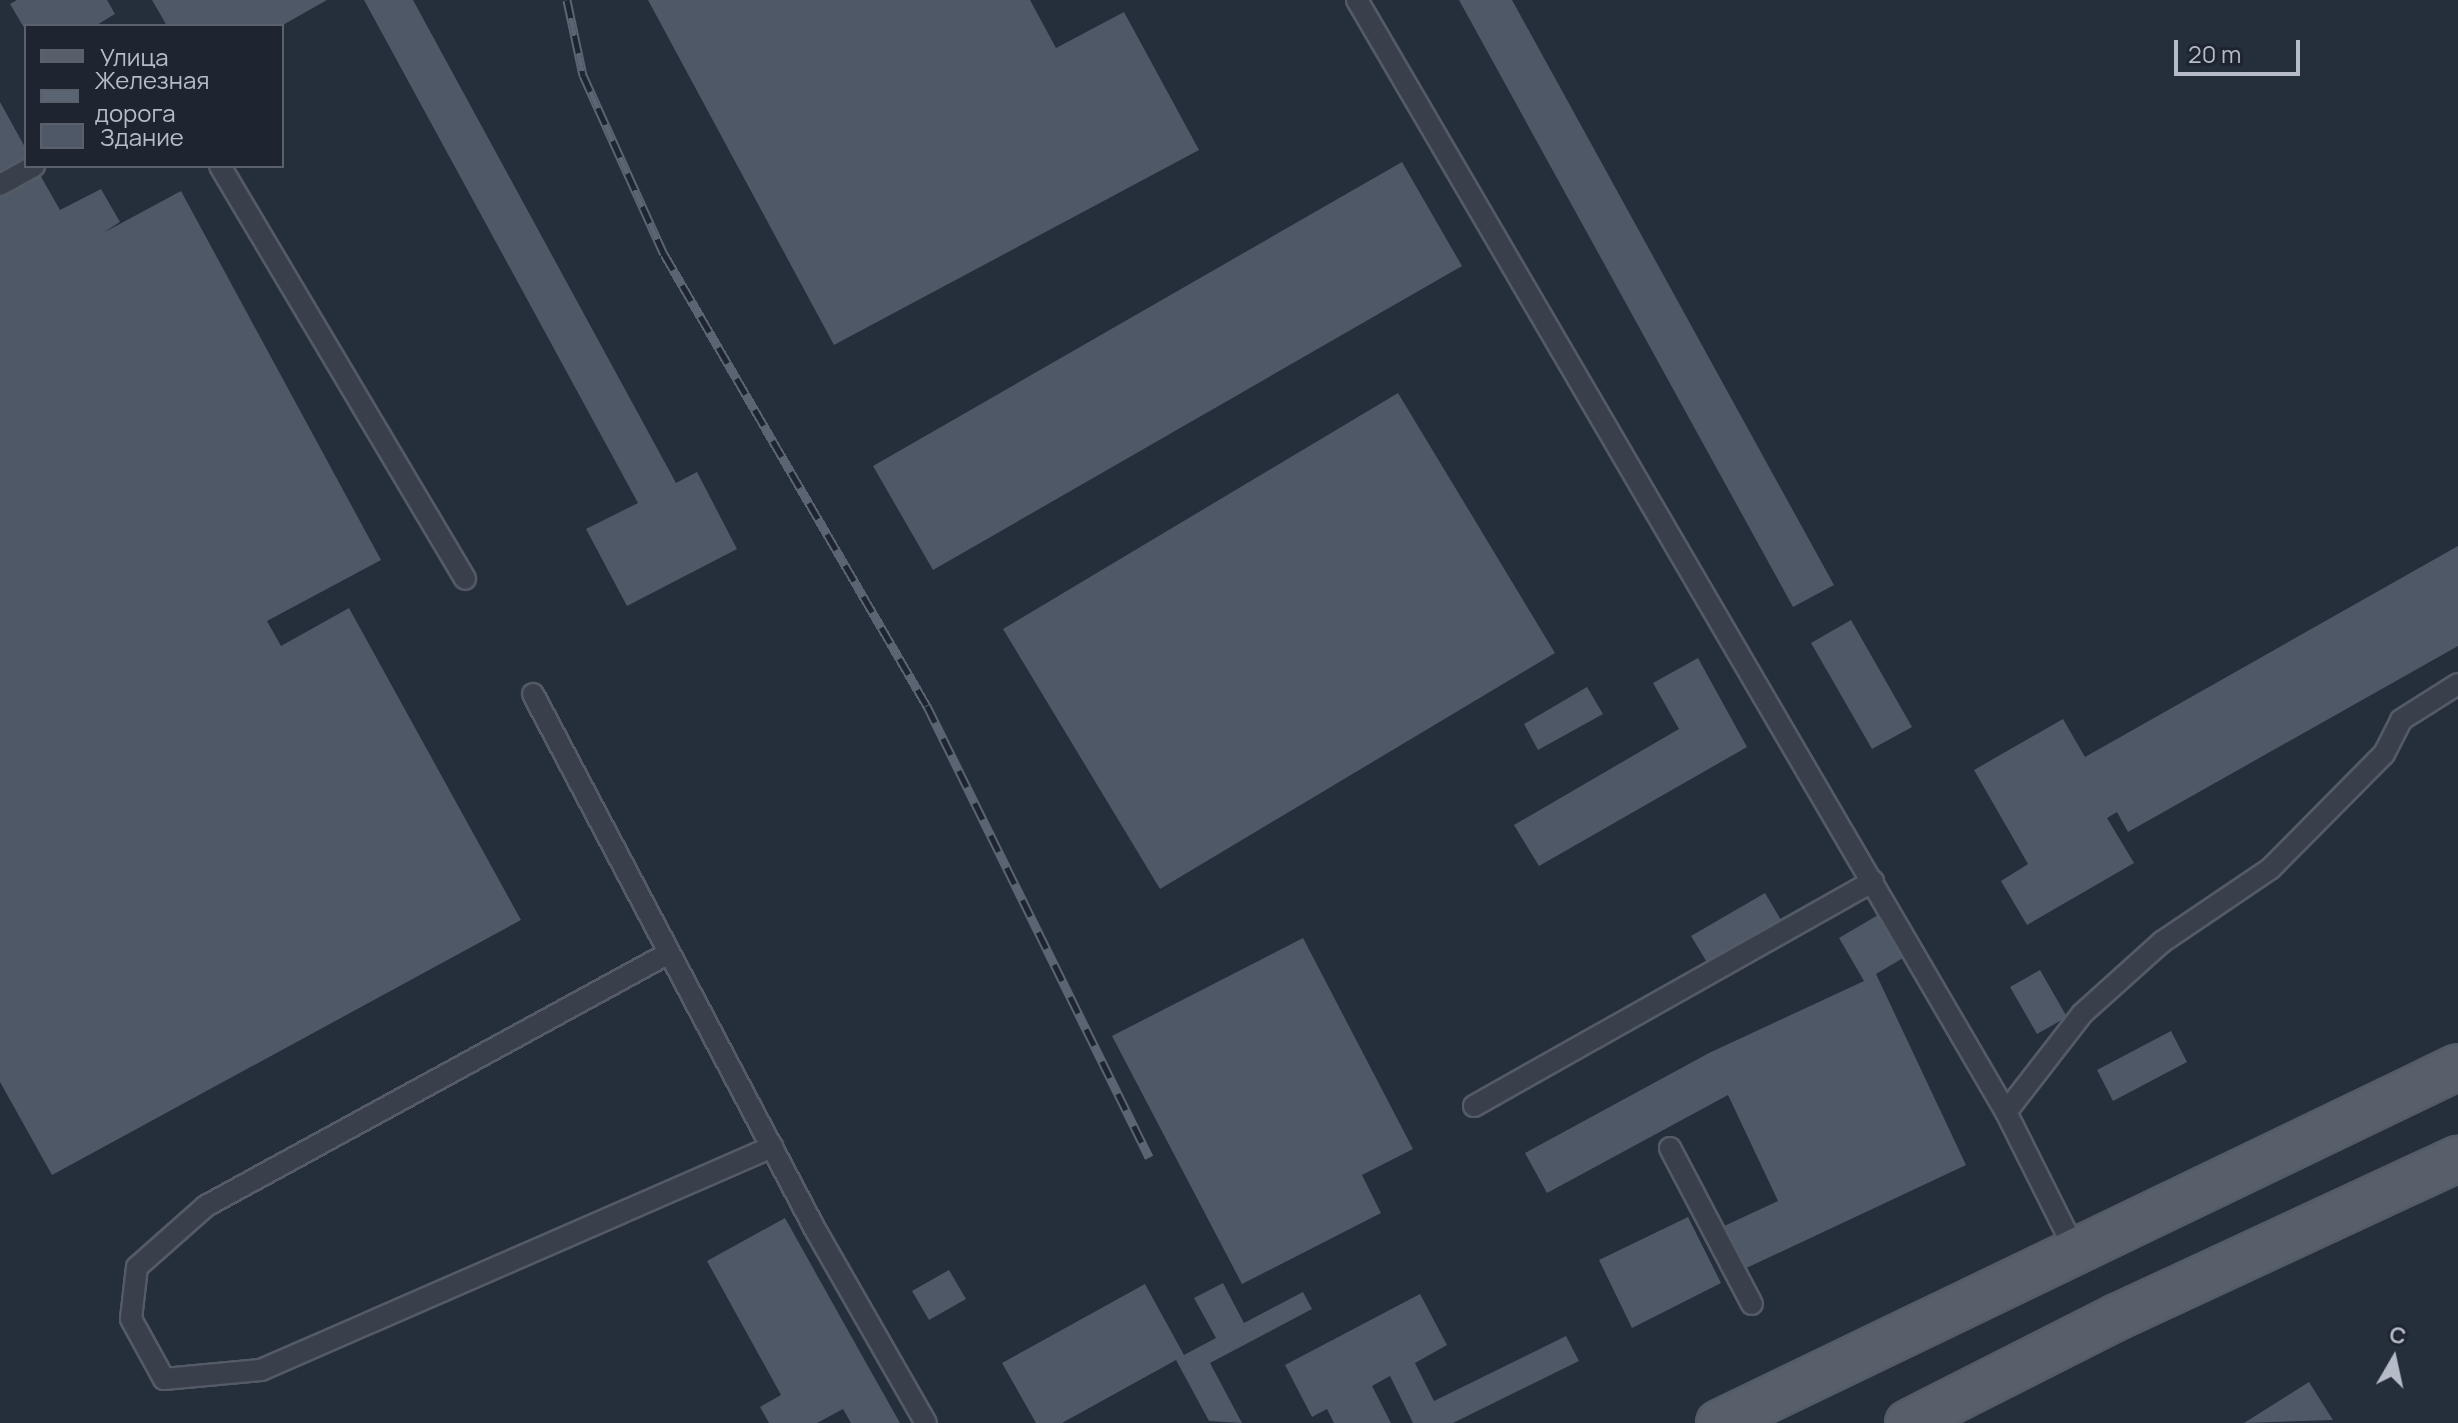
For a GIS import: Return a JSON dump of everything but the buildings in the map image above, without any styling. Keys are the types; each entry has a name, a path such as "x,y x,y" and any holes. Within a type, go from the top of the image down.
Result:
{"main road":[{"path":"1719,1423 2077,1254 2458,1067"},
{"path":"1908,1423 2117,1317 2458,1159"}],"lane":[{"path":"1357,0 2006,1112 2077,1254"},
{"path":"0,185 30,168"},
{"path":"221,168 465,579"},
{"path":"2006,1112 2082,1014 2162,942 2270,869 2384,754 2401,720 2458,684"},
{"path":"533,694 772,1147 926,1423"},
{"path":"1474,1106 1873,881"},
{"path":"669,953 206,1206 137,1267 131,1319 164,1379 261,1370 772,1147"},
{"path":"1670,1148 1752,1304"}],"railway":[{"path":"567,0 583,75 664,254 927,706 1149,1157"}]}
